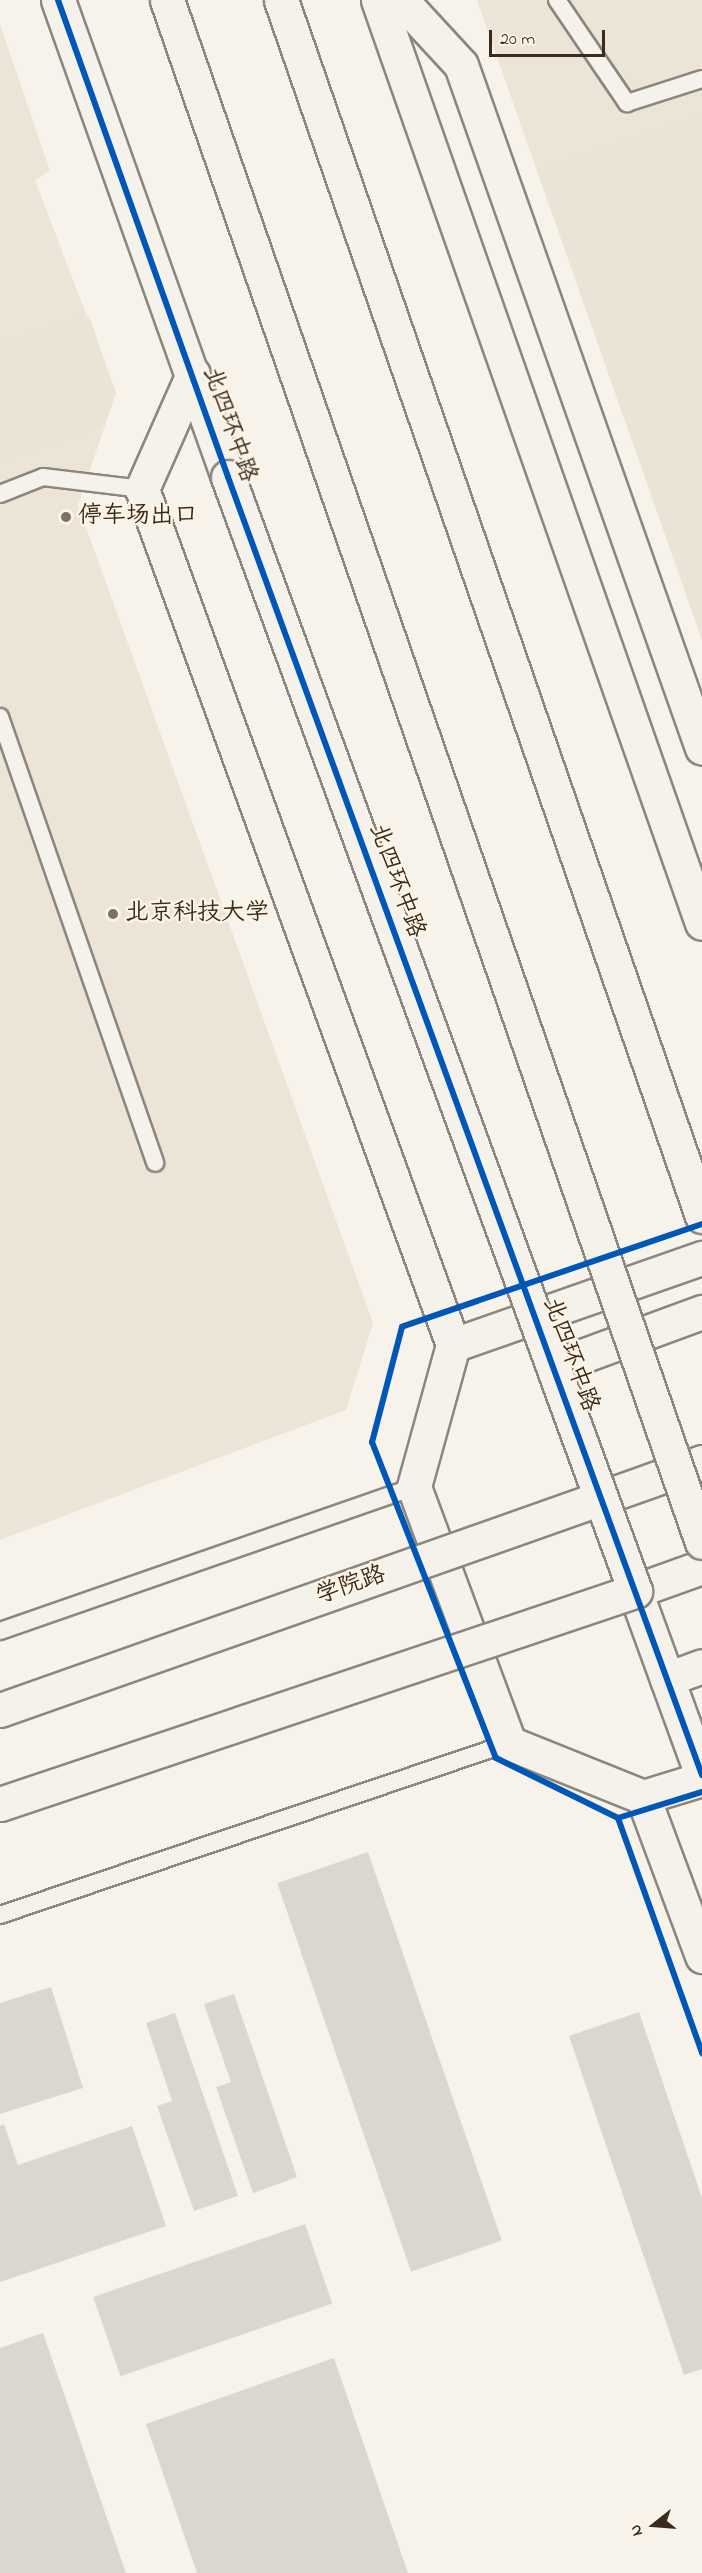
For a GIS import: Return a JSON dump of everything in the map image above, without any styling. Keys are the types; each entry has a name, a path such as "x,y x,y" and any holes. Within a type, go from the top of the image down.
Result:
{"main road":[{"name":"北四环中路","path":"58,0 228,477 555,1366 702,1777"},
{"path":"167,0 702,1542"},
{"path":"281,0 702,1216"},
{"path":"378,0 456,216 702,923"},
{"path":"401,0 460,65 702,748"},
{"path":"193,374 142,489 453,1345 414,1487 509,1743 644,1797 702,1777"},
{"path":"453,1345 702,1258"},
{"path":"555,1366 702,1312"},
{"name":"学院路","path":"0,1710 702,1462"},
{"path":"0,1804 702,1567"},
{"path":"667,1679 702,1666"},
{"path":"644,1797 702,1956"}],"lane":[{"path":"557,0 627,103 702,79"},
{"path":"0,494 43,477 142,489"},
{"path":"0,717 155,1163"},
{"path":"0,1631 414,1487"},
{"path":"0,1915 509,1743"}],"shaded area":[{"path":"477,0 702,0 702,112 536,168"},
{"name":"北京科技大学","path":"0,24 50,171 35,180 116,393 78,505 373,1323 346,1410 0,1540"},
{"path":"702,112 702,640 536,168"},
{"path":"89,316 116,393 104,424 0,461 0,345"}],"building":[{"path":"368,1852 502,2241 411,2272 277,1883"},
{"path":"51,1987 83,2088 0,2114 0,2003"},
{"path":"234,1994 297,2177 253,2193 216,2087 231,2082 204,2004"},
{"path":"639,2012 702,2198 702,2369 684,2375 569,2036"},
{"path":"175,2013 238,2196 194,2211 157,2106 172,2101 146,2023"},
{"path":"4,2124 18,2165 132,2126 166,2226 0,2282 0,2126"},
{"path":"305,2224 332,2303 121,2376 93,2297"},
{"path":"43,2333 126,2573 0,2573 0,2348"},
{"path":"334,2358 408,2573 197,2573 146,2424"}],"cycle path":[{"path":"58,0 228,477 702,1775"},
{"path":"702,1224 402,1327 372,1442 496,1758 618,1818 702,1792"},
{"path":"618,1818 702,2053"}],"place":[{"name":"停车场出口","path":"66,517"},
{"name":"北京科技大学","path":"113,914"}]}
